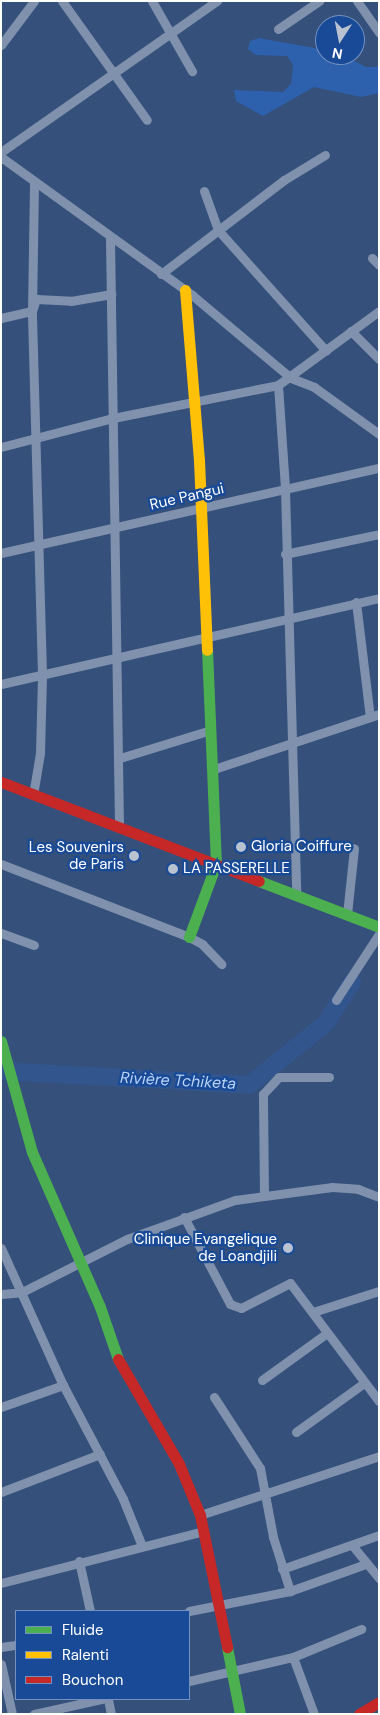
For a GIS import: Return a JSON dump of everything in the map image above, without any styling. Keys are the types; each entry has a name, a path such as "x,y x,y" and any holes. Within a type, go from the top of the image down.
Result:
{"main road":[{"path":"185,290 196,404 202,509 204,638 214,769 216,864 189,937"},
{"path":"1,782 379,926"},
{"path":"1,1041 32,1152 77,1263 100,1307 119,1363 179,1464 200,1515 240,1714"},
{"path":"359,1714 379,1702"}],"street":[{"path":"1,45 34,1"},
{"path":"62,1 112,74 147,120"},
{"path":"152,1 192,71"},
{"path":"1,152 217,1"},
{"path":"278,29 319,1"},
{"path":"357,1 379,33"},
{"path":"161,274 218,230 325,154"},
{"path":"1,157 110,239 185,290 292,378 314,387 378,432"},
{"path":"33,795 40,753 42,674 32,311 34,182"},
{"path":"204,191 218,230 326,351"},
{"path":"110,239 120,758 119,828"},
{"path":"32,311 36,299 71,301 111,294"},
{"path":"1,318 32,311"},
{"path":"1,447 113,418 196,404 278,385 292,378 379,311"},
{"path":"351,331 379,359"},
{"path":"278,385 285,489 286,619 290,742 298,859 296,895"},
{"name":"Rue Pangui","path":"1,554 379,468"},
{"path":"285,554 379,534"},
{"path":"1,684 379,598"},
{"path":"214,769 375,715 356,602"},
{"path":"120,758 211,730"},
{"path":"347,914 354,848"},
{"path":"1,864 189,937 202,944 222,964"},
{"path":"1,933 34,945"},
{"path":"336,1000 379,934"},
{"path":"264,1194 263,1094 279,1077 329,1077"},
{"path":"1,1294 22,1292 77,1263 184,1217 264,1194 332,1187 358,1189 379,1197"},
{"path":"184,1217 235,1309 290,1283 314,1312 326,1333 379,1401"},
{"path":"1,1248 64,1385 100,1454 142,1546"},
{"path":"314,1312 379,1291"},
{"path":"262,1380 326,1333"},
{"path":"296,1432 364,1383"},
{"path":"1,1407 64,1385"},
{"path":"214,1397 260,1468 264,1495 282,1569 290,1591"},
{"path":"1,1492 100,1454"},
{"path":"200,1515 379,1456"},
{"path":"1,1582 78,1561 203,1531"},
{"path":"282,1569 379,1535"},
{"path":"352,1545 379,1578"},
{"path":"78,1561 90,1610"},
{"path":"190,1611 290,1591 366,1564"},
{"path":"190,1681 293,1657 360,1629"},
{"path":"1,1647 15,1644"},
{"path":"293,1657 314,1714"},
{"path":"1,1664 12,1714"},
{"path":"34,1714 97,1700"},
{"path":"108,1700 111,1714"}],"shaded area":[{"path":"259,38 315,48 315,65 379,67 379,93 361,97 314,87 263,116 236,101 234,90 283,92 291,84 293,65 287,56 256,55 248,49 250,41"}],"waterway":[{"name":"Rivière Tchiketa","path":"1,1071 249,1085 326,1023 352,983"}],"traffic: fast":[{"path":"189,937 216,864 207,650"},
{"path":"259,881 379,927"},
{"path":"1,1041 32,1152 100,1307 118,1359"},
{"path":"227,1647 240,1714"}],"traffic: slow":[{"path":"185,290 199,460 207,650"}],"traffic: jam":[{"path":"1,782 259,881"},
{"path":"118,1359 179,1464 200,1515 227,1647"},
{"path":"359,1714 379,1702"}],"place":[{"name":"Gloria Coiffure","path":"241,847"},
{"name":"Les Souvenirs de Paris","path":"134,856"},
{"name":"LA PASSERELLE","path":"173,869"},
{"name":"Clinique Evangelique de Loandjili","path":"288,1248"}]}
